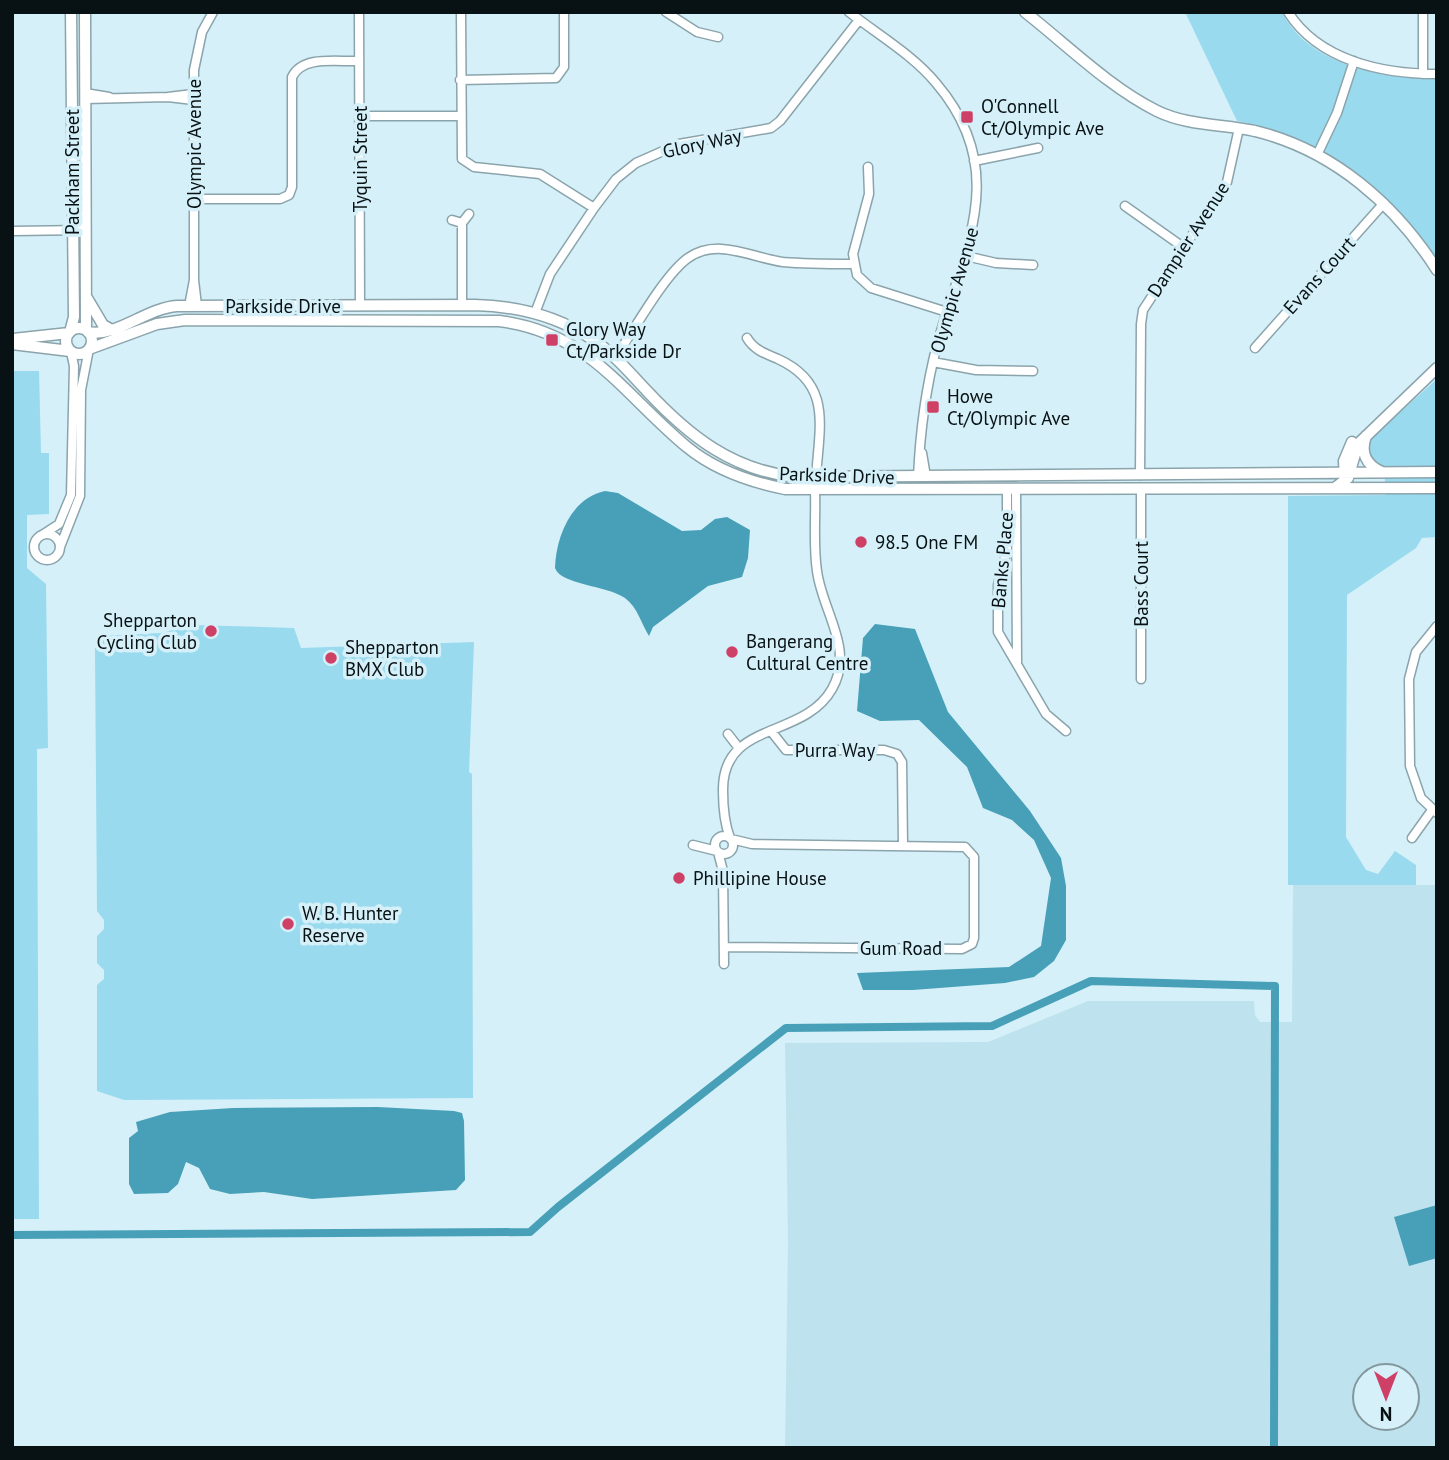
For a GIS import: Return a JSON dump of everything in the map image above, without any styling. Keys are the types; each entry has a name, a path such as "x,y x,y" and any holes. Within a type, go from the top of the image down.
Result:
{"street":[{"name":"Packham Street","path":"69,332 74,317 71,12"},
{"name":"Packham Street","path":"85,12 87,331"},
{"name":"Olympic Avenue","path":"193,306 193,97 197,52 213,12"},
{"name":"Tyquin Street","path":"359,12 360,306"},
{"path":"461,12 460,152 468,165 540,174 594,208"},
{"path":"460,80 556,78 564,67 564,12"},
{"path":"666,12 697,32 719,37"},
{"name":"Olympic Avenue","path":"849,12 935,82 964,128 974,161 977,212 933,362 922,450 922,477"},
{"path":"1025,12 1129,93 1157,111 1188,122 1239,128 1279,139 1317,155 1384,202 1410,231 1437,270"},
{"path":"1288,12 1310,38 1336,54 1354,61 1423,74 1437,74"},
{"path":"1423,12 1423,74"},
{"name":"Glory Way","path":"535,313 550,274 616,179 656,152 679,144 760,132 780,121 859,20"},
{"path":"193,199 280,199 289,195 292,187 292,77 296,70 307,63 358,61"},
{"path":"1317,155 1338,113 1354,61"},
{"path":"72,96 193,97"},
{"path":"360,116 460,116"},
{"name":"Dampier Avenue","path":"1140,475 1141,324 1150,296 1227,181 1239,128"},
{"path":"974,161 1038,148"},
{"path":"868,167 869,194 853,264 857,275 871,289 947,312"},
{"name":"Evans Court","path":"1255,348 1384,202"},
{"path":"1125,206 1183,247"},
{"path":"462,305 463,223 469,214"},
{"path":"452,220 463,223"},
{"path":"12,230 86,230"},
{"path":"606,369 679,265 704,250 730,249 762,258 798,263 853,264"},
{"path":"966,256 1033,265"},
{"path":"86,291 92,309 104,326 111,330"},
{"name":"Parkside Drive","path":"87,331 101,334 157,309 193,306 462,305 503,307 535,313 581,333 615,358 679,424 720,455 777,475 816,478 1346,475 1437,472"},
{"path":"193,306 193,320"},
{"path":"360,306 360,319"},
{"path":"408,319 409,306"},
{"path":"531,327 535,313"},
{"name":"Parkside Drive","path":"89,349 158,324 193,320 491,320 531,327 561,338 606,369 688,447 716,466 771,486 816,491 1437,488"},
{"path":"24,342 78,328 87,331 91,338 81,390 80,496 54,558 40,558 34,544 59,524 71,492 74,366 66,342 69,332"},
{"path":"724,964 723,871 717,851 717,839 723,819 724,769 738,747 815,709 833,687 839,672 838,637 823,601 816,567 817,394 801,370 756,349 747,338"},
{"path":"12,342 82,354 89,349"},
{"path":"933,362 976,370 1033,371"},
{"path":"1330,489 1346,475 1350,446 1437,368"},
{"path":"1372,429 1363,445 1366,458 1374,468 1384,472"},
{"path":"1140,475 1141,489"},
{"path":"1346,475 1424,488"},
{"path":"1011,476 1011,490"},
{"path":"922,477 922,490"},
{"name":"Bass Court","path":"1141,489 1141,679"},
{"name":"Banks Place","path":"1011,490 1018,666"},
{"path":"42,535 55,536 60,547"},
{"name":"Banks Place","path":"1012,543 998,585 998,629 1049,717 1066,731"},
{"path":"1004,566 1016,567"},
{"path":"1412,838 1434,812 1421,798 1410,766 1409,679 1416,652 1437,626"},
{"name":"Purra Way","path":"771,731 786,750 884,750 897,754 902,762 903,846"},
{"path":"728,734 738,747"},
{"path":"723,819 730,838 730,851 723,871"},
{"name":"Gum Road","path":"717,839 723,836 751,844 959,845 970,851 974,865 974,938 968,947 723,947"},
{"path":"717,839 693,845 717,851"},
{"name":"Gum Road","path":"717,851 730,851 751,844"}],"shaded area":[{"path":"1185,12 1282,12 1294,30 1310,45 1329,57 1371,72 1437,79 1437,264 1399,213 1377,191 1352,172 1297,141 1268,129 1237,121"},
{"path":"12,371 39,371 41,453 49,453 49,514 27,515 27,568 46,584 48,748 37,749 39,1219 12,1219"},
{"path":"1437,379 1437,537 1422,538 1416,548 1347,595 1346,837 1366,870 1378,874 1395,851 1416,865 1416,885 1288,885 1288,496 1386,495 1384,468 1368,456 1369,440"},
{"path":"605,491 618,493 682,531 701,530 715,519 727,517 750,530 748,558 742,577 708,586 653,627 649,636 636,611 625,598 607,590 575,582 559,574 555,568 558,544 568,520 583,502"},
{"path":"875,624 915,629 948,712 1030,811 1061,858 1066,886 1066,940 1054,961 1034,977 1005,983 913,990 863,990 857,973 1009,967 1041,946 1051,878 1034,840 1012,820 983,808 967,767 919,720 880,721 857,711 863,638"},
{"name":"W. B. Hunter Reserve","path":"193,625 294,628 301,648 474,642 469,772 472,774 473,1098 124,1100 97,1091 97,985 104,979 104,970 97,963 97,936 104,929 104,920 97,911 95,648 102,636 161,633"},
{"path":"1293,885 1437,885 1437,1448 785,1448 788,1243 785,1043 988,1042 1088,1001 1254,1001 1255,1015 1260,1022 1292,1022"},
{"path":"378,1107 462,1113 465,1180 456,1190 312,1199 264,1192 230,1194 210,1189 199,1168 186,1162 178,1184 168,1193 134,1194 129,1184 129,1138 138,1131 136,1122 170,1112 233,1108"},
{"path":"1437,1205 1437,1258 1409,1266 1394,1217"}],"waterway":[{"path":"12,1235 530,1232 558,1207 786,1028 992,1026 1091,981 1275,986 1274,1448"}],"place":[{"name":"O'Connell Ct/Olympic Ave","path":"967,117"},
{"name":"Glory Way Ct/Parkside Dr","path":"552,340"},
{"name":"Howe Ct/Olympic Ave","path":"933,407"},
{"name":"98.5 One FM","path":"861,542"},
{"name":"Shepparton Cycling Club","path":"211,631"},
{"name":"Bangerang Cultural Centre","path":"732,652"},
{"name":"Shepparton BMX Club","path":"331,658"},
{"name":"Phillipine House","path":"679,878"},
{"name":"W. B. Hunter Reserve","path":"288,924"}]}
